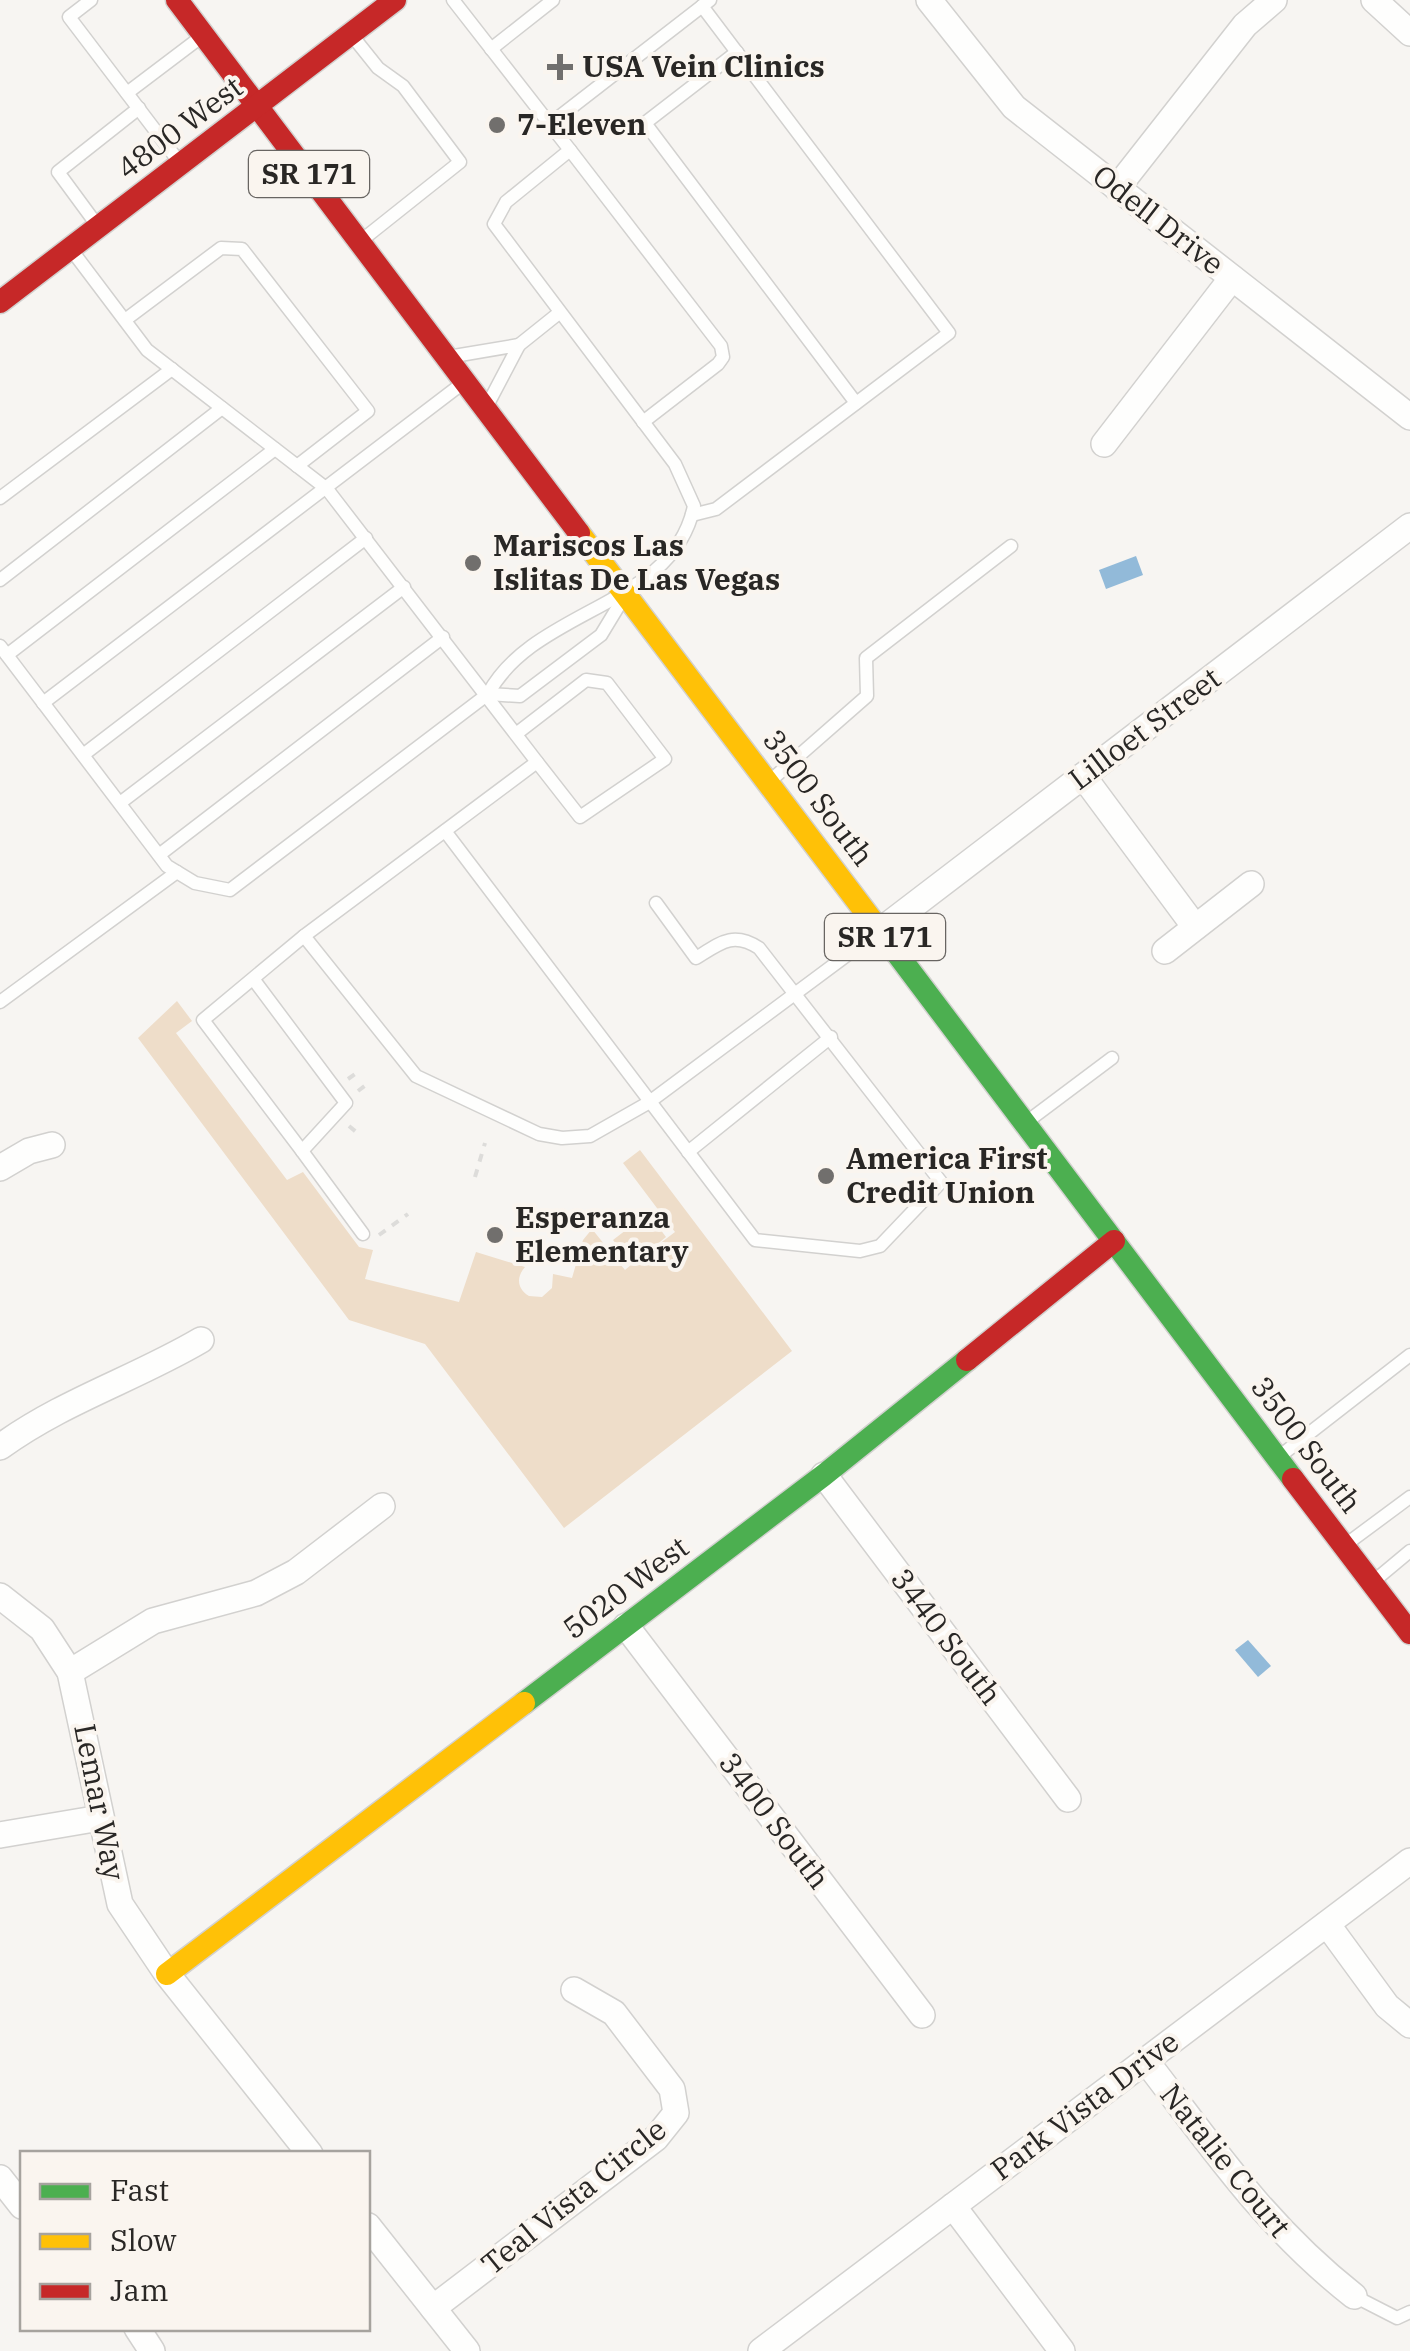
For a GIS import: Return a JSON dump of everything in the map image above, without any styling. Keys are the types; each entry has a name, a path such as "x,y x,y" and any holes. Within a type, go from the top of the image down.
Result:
{"main road":[{"name":"3500 South","path":"177,0 1410,1633"},
{"name":"4800 West","path":"0,302 395,0"},
{"name":"5020 West","path":"167,1974 824,1475 1114,1241"}],"street":[{"name":"Odell Drive","path":"929,0 1014,107 1410,417"},
{"path":"1117,188 1245,25 1274,0"},
{"path":"1374,0 1410,33"},
{"path":"1104,444 1232,278"},
{"name":"Lilloet Street","path":"880,930 1410,526"},
{"path":"1083,776 1195,927"},
{"path":"1165,951 1251,884"},
{"path":"0,1168 29,1151 52,1146"},
{"path":"0,1447 40,1418 160,1365 201,1340"},
{"name":"3440 South","path":"824,1475 1068,1799"},
{"path":"70,1672 154,1621 227,1604 283,1579 382,1506"},
{"name":"Lemar Way","path":"0,1596 42,1628 70,1672 80,1702 120,1904 167,1974 308,2151"},
{"name":"3400 South","path":"626,1626 922,2016"},
{"path":"0,1835 100,1818"},
{"name":"Park Vista Drive","path":"763,2350 1410,1861"},
{"path":"1327,1924 1387,2006 1410,2025"},
{"name":"Teal Vista Circle","path":"433,2308 656,2138 676,2113 672,2089 614,2012 574,1990"},
{"name":"Natalie Court","path":"1146,2061 1259,2210 1296,2249 1354,2296"},
{"path":"0,2178 20,2203"},
{"path":"953,2206 1062,2351"},
{"path":"370,2229 468,2351"}],"lane":[{"path":"91,0 69,17 182,165"},
{"path":"453,0 721,346 723,357 718,364 643,422"},
{"path":"491,49 553,0"},
{"path":"550,124 706,3 737,52 949,333 716,509 692,514"},
{"path":"351,34 378,68 403,86 460,162 360,242"},
{"path":"127,93 204,35"},
{"path":"737,52 645,123 856,403"},
{"path":"99,227 58,172 139,108"},
{"path":"488,694 520,696 602,636 626,594 680,545 692,514 688,488 643,422 494,224 506,202 570,150"},
{"path":"125,320 221,248 242,248 368,410 297,466"},
{"path":"70,249 147,350 326,489 580,817 665,758 607,683 586,680 516,734"},
{"path":"486,408 519,345 560,313"},
{"path":"447,357 519,345"},
{"path":"0,498 172,369"},
{"path":"43,703 465,381"},
{"path":"0,580 222,408"},
{"path":"275,449 3,650 168,864 196,883 230,890 488,694 501,670 582,611 626,594"},
{"path":"83,755 366,538"},
{"path":"768,782 867,696 866,658 1011,546"},
{"path":"120,803 404,587"},
{"path":"0,1002 443,637"},
{"path":"364,1234 202,1020 304,936 537,762"},
{"path":"445,830 648,1104 756,1240 860,1251 880,1246 941,1182 797,991 759,948 738,937 726,939 696,958 656,902"},
{"path":"304,936 397,1056 437,1089 538,1134 562,1138 590,1136 648,1104 880,930"},
{"path":"254,980 346,1103 302,1151"},
{"path":"688,1152 831,1037"},
{"path":"1026,1123 1112,1058"},
{"path":"1278,1457 1410,1355"},
{"path":"1345,1546 1410,1497"},
{"path":"1372,1582 1410,1551"},
{"path":"1354,2296 1397,2318 1410,2312"}],"path":[{"path":"475,1177 485,1143"},
{"path":"379,1235 408,1214"}],"shaded area":[{"path":"177,1001 192,1021 176,1033 287,1180 303,1172 359,1247 373,1250 365,1279 459,1302 476,1252 525,1267 519,1279 522,1290 529,1296 542,1297 552,1288 553,1274 572,1278 583,1240 592,1229 625,1270 632,1264 613,1240 648,1213 666,1237 638,1260 675,1232 623,1163 640,1150 792,1351 564,1528 425,1344 349,1320 138,1038"}],"water":[{"path":"1136,556 1143,575 1106,589 1099,570"},
{"path":"1248,1640 1271,1666 1258,1677 1235,1650"}],"traffic: fast":[{"path":"889,943 1293,1479"},
{"path":"524,1703 824,1475 967,1360"}],"traffic: slow":[{"path":"579,533 889,943"},
{"path":"167,1974 524,1703"}],"traffic: jam":[{"path":"177,0 579,533"},
{"path":"0,302 395,0"},
{"path":"967,1360 1114,1241"},
{"path":"1293,1479 1410,1633"}],"place":[{"name":"USA Vein Clinics","path":"560,67"},
{"name":"7-Eleven","path":"497,125"},
{"name":"Mariscos Las Islitas De Las Vegas","path":"473,563"},
{"name":"America First Credit Union","path":"826,1176"},
{"name":"Esperanza Elementary","path":"495,1235"}]}
